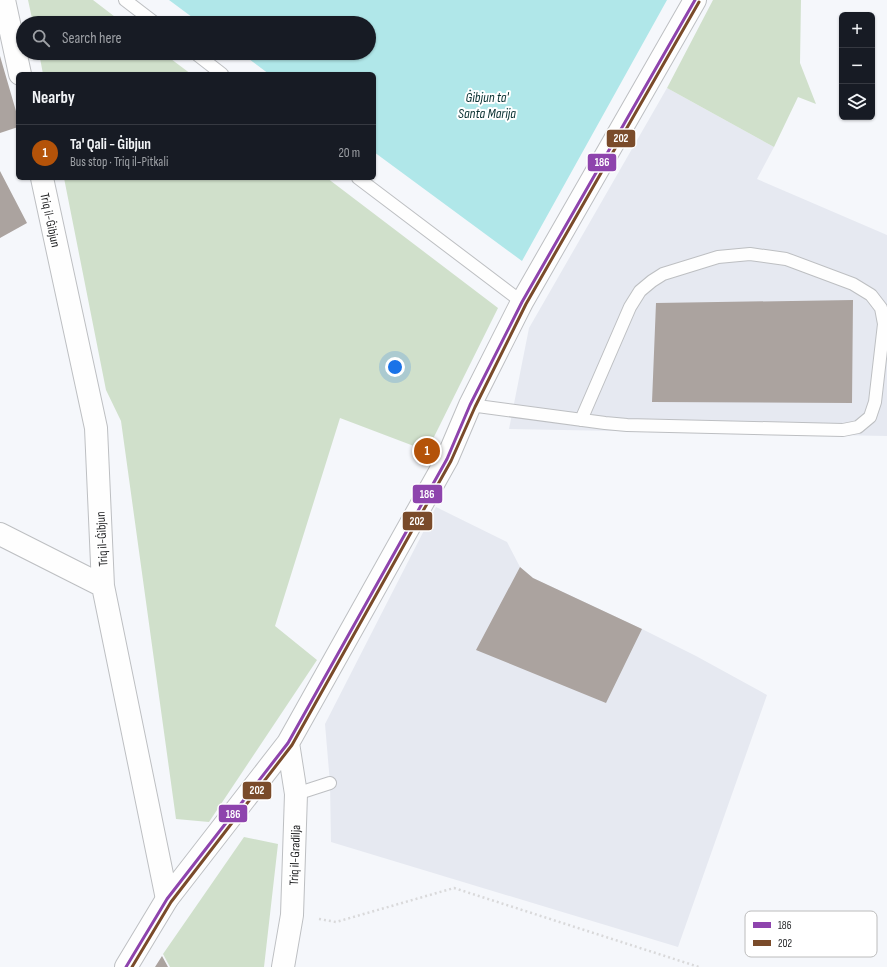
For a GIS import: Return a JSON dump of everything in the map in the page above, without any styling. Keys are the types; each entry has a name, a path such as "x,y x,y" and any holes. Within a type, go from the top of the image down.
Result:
{"street":[{"path":"4,0 16,56"},
{"path":"126,967 167,899 288,743 447,459 470,405 522,302 695,0"},
{"path":"17,60 20,72"},
{"name":"Triq il-Ġibjun","path":"42,180 96,428 103,586 167,899"},
{"path":"0,534 103,586"},
{"name":"Triq il-Gradilja","path":"283,967 292,915 296,794 288,743"}],"lane":[{"path":"125,0 146,16"},
{"path":"204,60 219,72"},
{"path":"361,180 522,302"},
{"path":"470,405 581,420 627,425 843,430 858,426 870,417 875,402 884,324 882,308 871,295 853,284 786,259 750,254 718,257 663,274 640,291 630,307 581,420"},
{"path":"296,794 330,783"}],"path":[{"path":"292,915 336,922 454,888 698,967"}],"shaded area":[{"path":"667,88 774,147 757,179 887,235 887,436 509,429 529,328"},
{"path":"436,507 507,542 520,567 533,578 696,656 767,695 678,947 331,842 330,783 325,724"}],"green space":[{"path":"28,0 93,0 114,16 31,16"},
{"path":"713,0 801,0 800,63 816,104 798,97 774,147 667,88"},
{"path":"40,60 172,60 188,72 43,72"},
{"path":"64,180 330,180 498,308 427,451 340,418 275,626 317,660 209,822 176,819 121,421 106,390"},
{"path":"244,837 278,844 264,967 170,967 163,954"}],"water":[{"name":"Ġibjun ta' Santa Marija","path":"169,0 667,0 522,261 376,153 376,72 266,72 250,60 376,60 376,16 191,16"}],"building":[{"path":"0,56 16,111 16,128 0,133"},
{"path":"0,171 27,223 0,238"},
{"path":"853,300 852,403 652,402 656,303"},
{"path":"520,567 533,578 642,629 606,703 476,650"},
{"path":"162,956 168,967 155,967"}],"transit line":[{"name":"186","path":"126,967 167,899 288,743 447,459 470,405 522,302 695,0"},
{"name":"202","path":"132,967 171,902 292,745 451,461 475,407 526,304 699,2"}],"place":[{"name":"Ta' Qali - Ġibjun","path":"427,451"}]}
